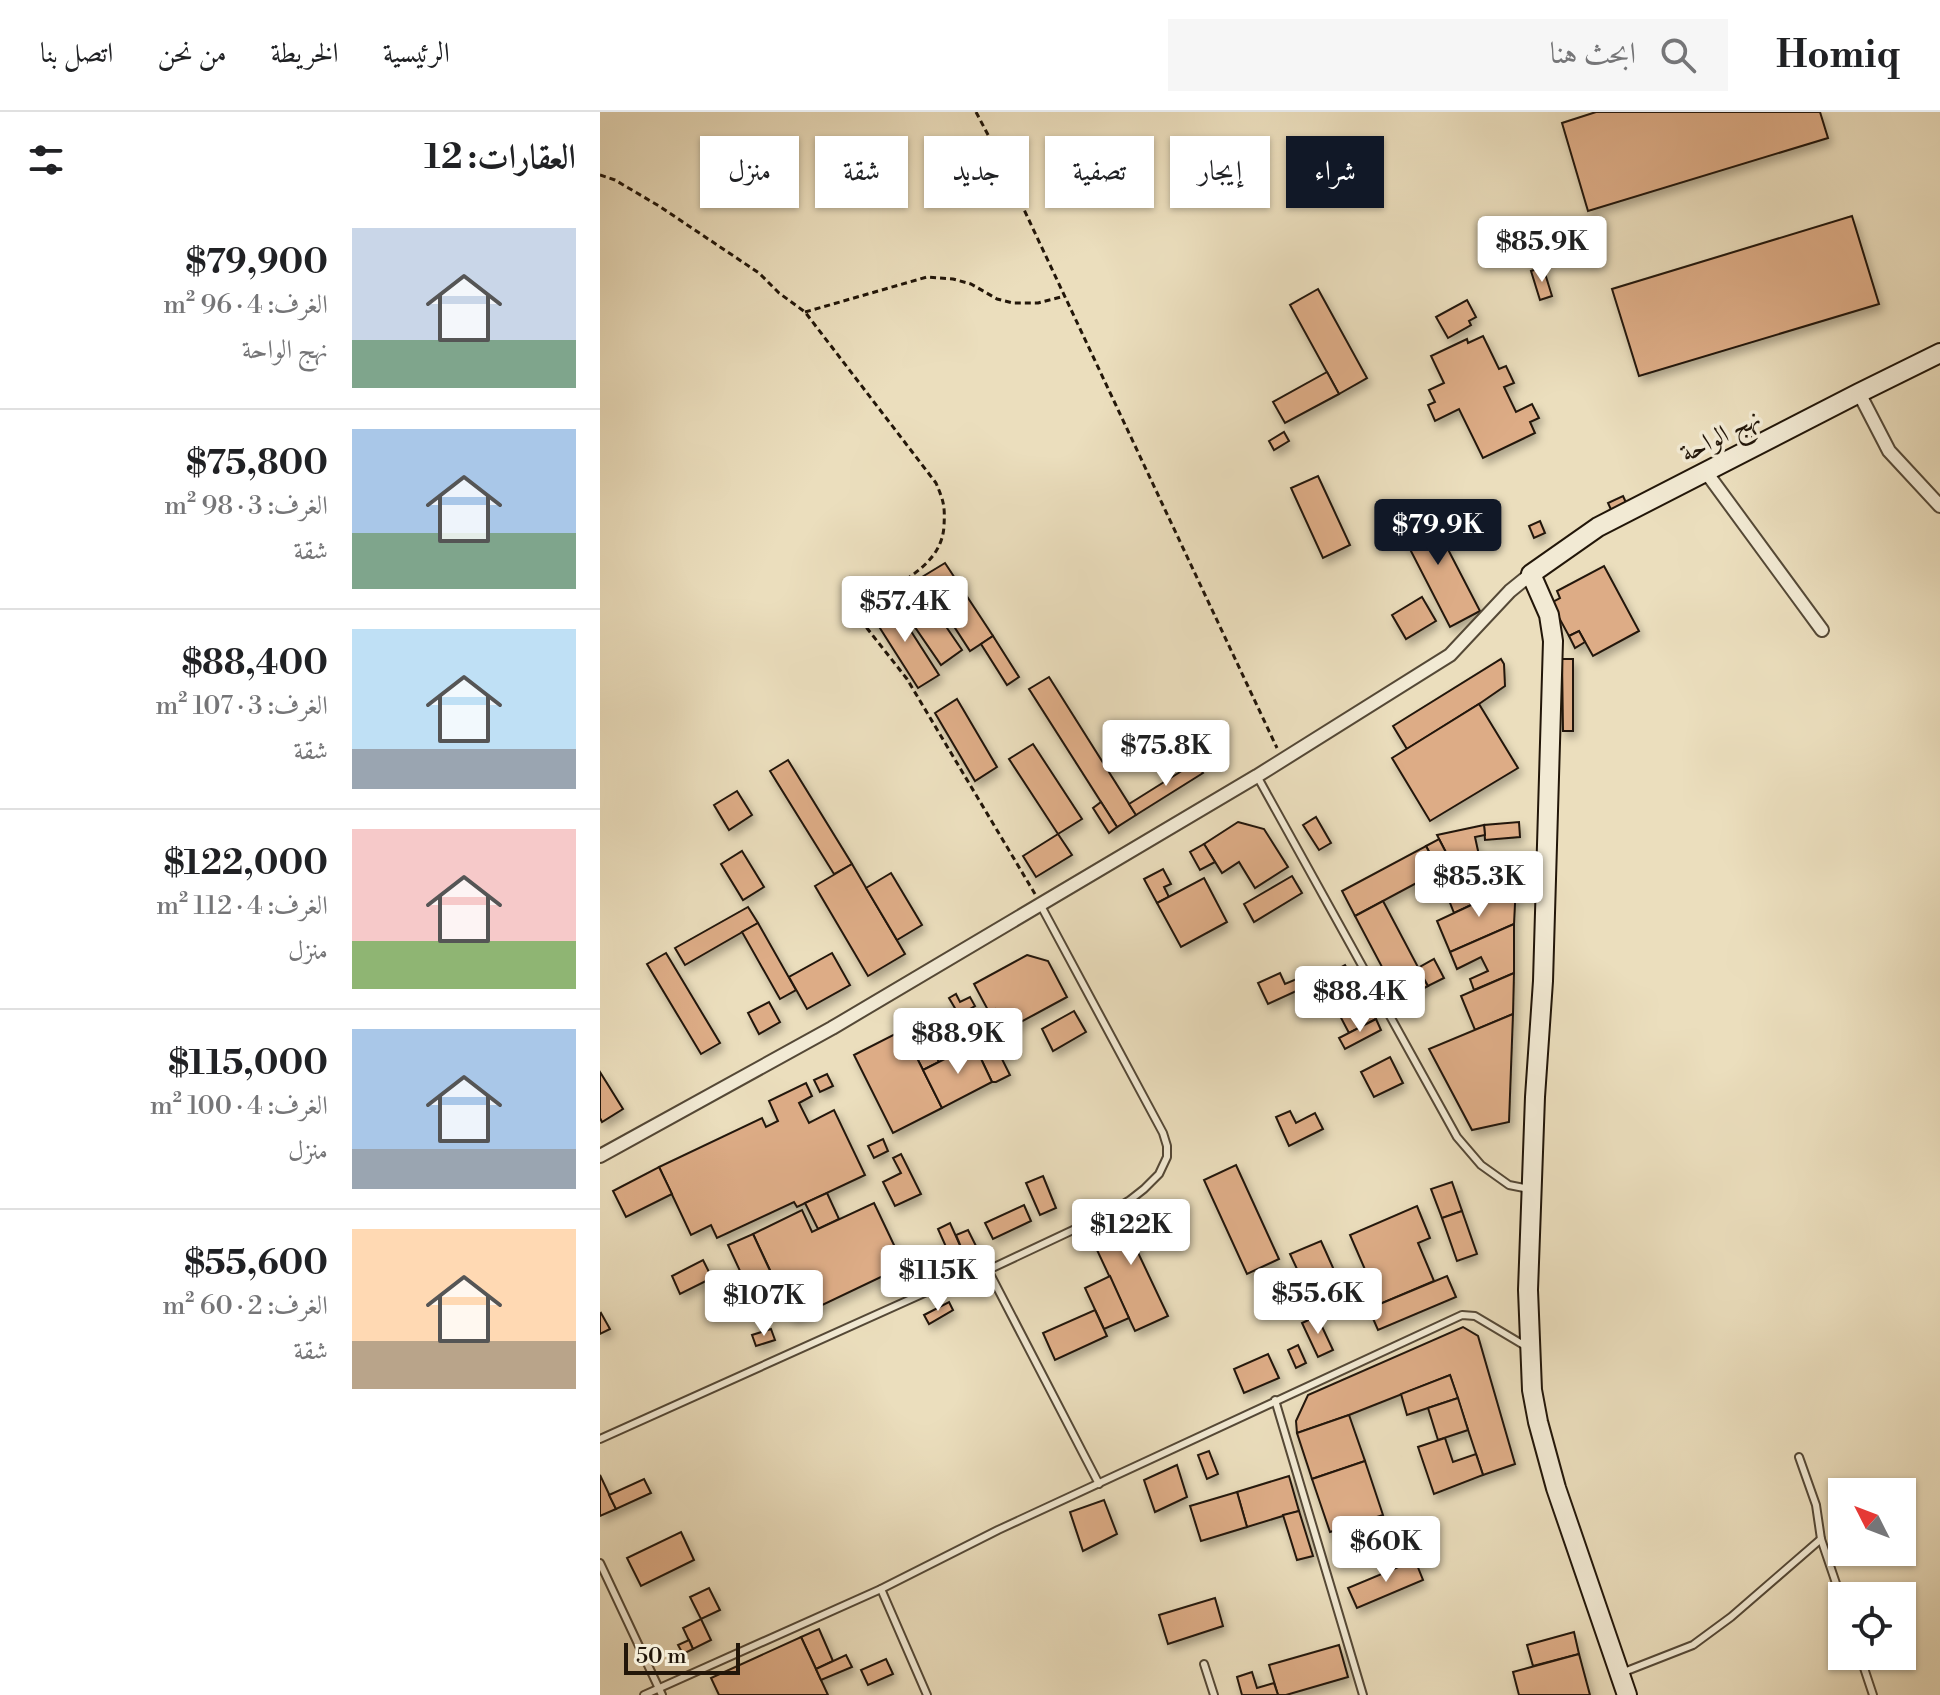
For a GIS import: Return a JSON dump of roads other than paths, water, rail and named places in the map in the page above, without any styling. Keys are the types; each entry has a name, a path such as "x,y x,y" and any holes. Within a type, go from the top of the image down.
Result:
{"street":[{"name":"نهج الواحة","path":"1531,574 1598,527 1940,353"},
{"path":"1859,393 1889,451 1940,506"},
{"path":"1706,472 1822,630"},
{"path":"600,1156 832,1028 1283,760 1450,655 1510,591 1531,574 1549,615 1553,641 1543,981 1528,1290 1532,1390 1556,1488 1627,1695"}],"lane":[{"path":"1257,776 1457,1137 1481,1165 1509,1185 1532,1189"},
{"path":"600,1439 931,1290 988,1270 1107,1214 1130,1200 1159,1174 1167,1157 1163,1133 1040,904"},
{"path":"988,1270 1099,1484"},
{"path":"644,1695 660,1692 881,1589 998,1530 1462,1315 1475,1316 1531,1349"},
{"path":"1275,1400 1363,1695"},
{"path":"1799,1457 1816,1505 1821,1539 1836,1582"},
{"path":"1621,1673 1693,1645 1731,1617 1821,1539"},
{"path":"600,1563 660,1692"},
{"path":"881,1589 927,1695"},
{"path":"1204,1664 1214,1695"},
{"path":"1865,1670 1873,1695"}]}
